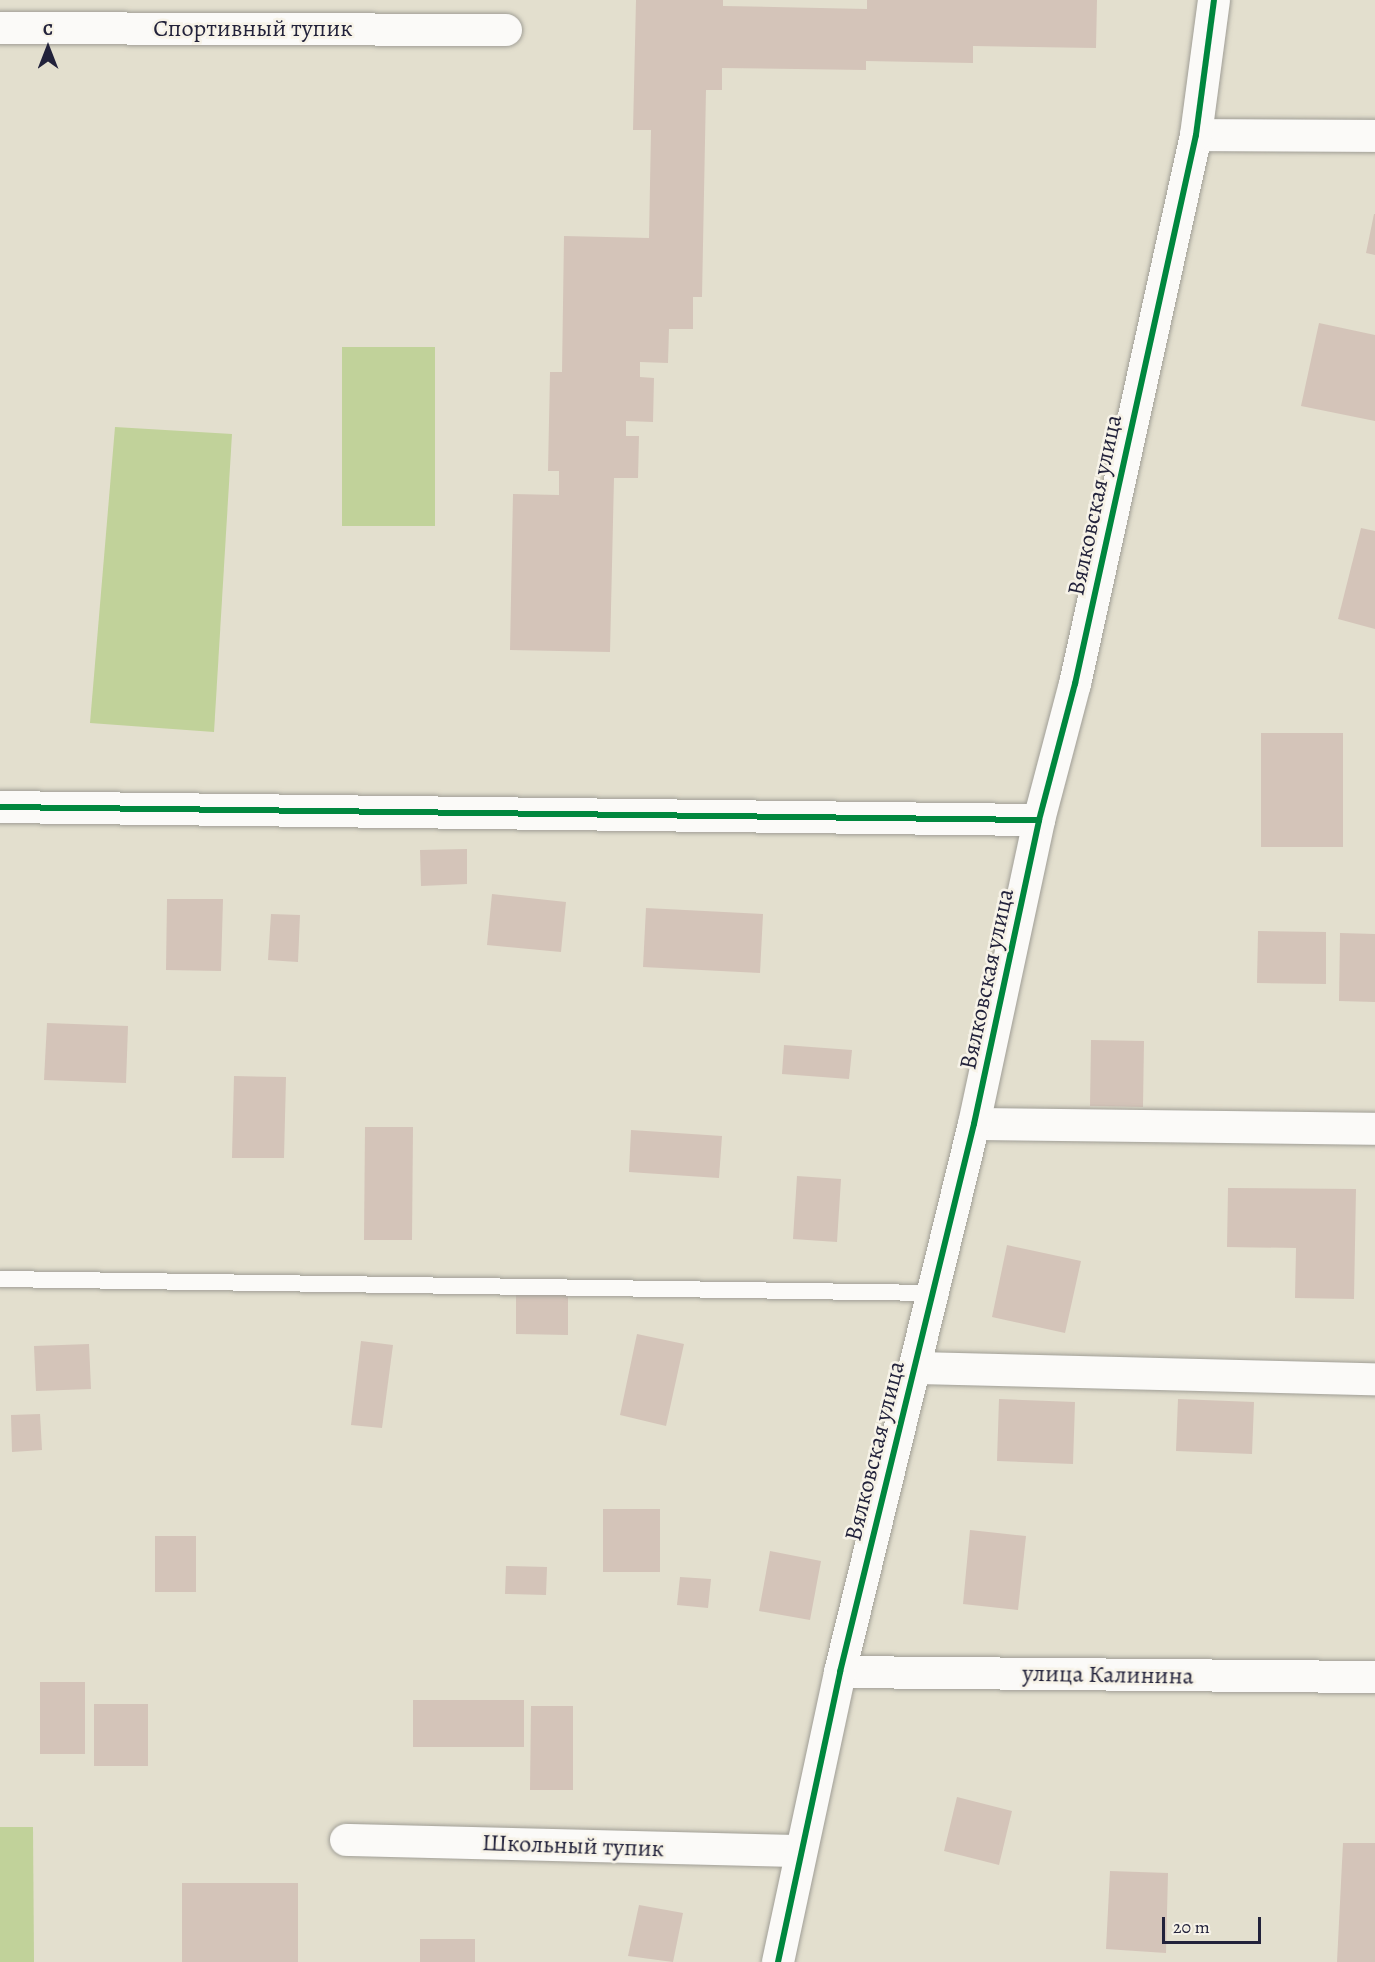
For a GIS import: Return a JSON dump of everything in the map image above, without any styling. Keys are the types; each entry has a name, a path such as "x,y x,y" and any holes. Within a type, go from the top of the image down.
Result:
{"street":[{"name":"Вялковская улица","path":"778,1962 840,1672 974,1124 1039,820 1075,684 1196,135 1214,0"},
{"name":"Спортивный тупик","path":"0,28 506,30"},
{"path":"1196,135 1375,136"},
{"path":"0,807 1039,820"},
{"path":"974,1124 1375,1129"},
{"path":"914,1368 1375,1379"},
{"name":"улица Калинина","path":"840,1672 1375,1677"},
{"name":"Школьный тупик","path":"346,1840 800,1851"}],"lane":[{"path":"0,1279 932,1293"}],"green space":[{"path":"342,347 435,347 435,526 342,526"},
{"path":"115,427 232,434 214,732 90,723"},
{"path":"0,1827 33,1827 34,1962 0,1962"}],"building":[{"path":"636,0 723,0 723,6 867,9 867,0 1097,0 1096,48 973,46 973,63 866,61 866,70 722,68 722,90 706,90 702,297 693,297 693,329 669,329 668,363 640,362 640,377 654,378 653,422 626,421 626,436 639,436 638,478 614,478 610,652 510,650 513,494 559,495 559,471 548,471 550,372 562,372 564,236 649,238 651,130 633,130"},
{"path":"1375,214 1375,255 1366,253"},
{"path":"1319,323 1375,335 1375,421 1301,406"},
{"path":"1361,528 1375,531 1375,629 1338,619"},
{"path":"1261,733 1343,733 1343,847 1261,847"},
{"path":"467,849 467,884 421,886 420,850"},
{"path":"492,894 566,902 561,952 487,945"},
{"path":"167,899 223,899 221,971 166,970"},
{"path":"646,908 763,914 760,973 643,967"},
{"path":"271,914 300,915 298,962 268,960"},
{"path":"1258,931 1326,932 1326,984 1257,983"},
{"path":"1340,933 1375,934 1375,1002 1339,1001"},
{"path":"47,1023 128,1026 126,1083 44,1080"},
{"path":"1091,1040 1144,1041 1143,1107 1090,1106"},
{"path":"784,1045 852,1050 849,1079 782,1074"},
{"path":"234,1076 286,1077 284,1158 232,1158"},
{"path":"365,1127 413,1127 412,1240 364,1240"},
{"path":"631,1130 722,1136 719,1178 629,1172"},
{"path":"797,1176 841,1179 837,1242 793,1239"},
{"path":"1228,1188 1356,1189 1354,1299 1295,1298 1296,1248 1227,1247"},
{"path":"1007,1245 1081,1261 1065,1333 992,1317"},
{"path":"516,1291 568,1292 568,1335 516,1334"},
{"path":"637,1334 684,1344 666,1426 620,1415"},
{"path":"361,1341 393,1345 382,1428 351,1425"},
{"path":"89,1344 91,1389 36,1391 34,1346"},
{"path":"999,1399 1075,1402 1073,1464 997,1461"},
{"path":"1178,1399 1254,1402 1252,1454 1176,1451"},
{"path":"40,1414 42,1450 12,1452 11,1415"},
{"path":"603,1509 660,1509 660,1572 603,1572"},
{"path":"970,1530 1026,1536 1018,1610 963,1604"},
{"path":"155,1536 196,1536 196,1592 155,1592"},
{"path":"770,1551 821,1561 810,1620 759,1611"},
{"path":"506,1566 547,1567 546,1595 505,1594"},
{"path":"680,1577 711,1579 708,1608 677,1605"},
{"path":"40,1682 85,1682 85,1754 40,1754"},
{"path":"413,1700 524,1700 524,1747 413,1747"},
{"path":"94,1704 148,1704 148,1766 94,1766"},
{"path":"531,1706 573,1706 573,1790 530,1790"},
{"path":"957,1797 1012,1811 999,1865 944,1851"},
{"path":"1343,1843 1375,1843 1375,1962 1337,1962"},
{"path":"1110,1871 1168,1873 1166,1953 1106,1949"},
{"path":"182,1883 298,1883 298,1962 182,1962"},
{"path":"639,1905 683,1913 673,1962 628,1956"},
{"path":"420,1939 475,1939 475,1962 420,1962"}],"cycle path":[{"path":"778,1962 840,1672 974,1124 1039,820 1075,684 1196,135 1214,0"},
{"path":"0,807 1039,820"}]}
